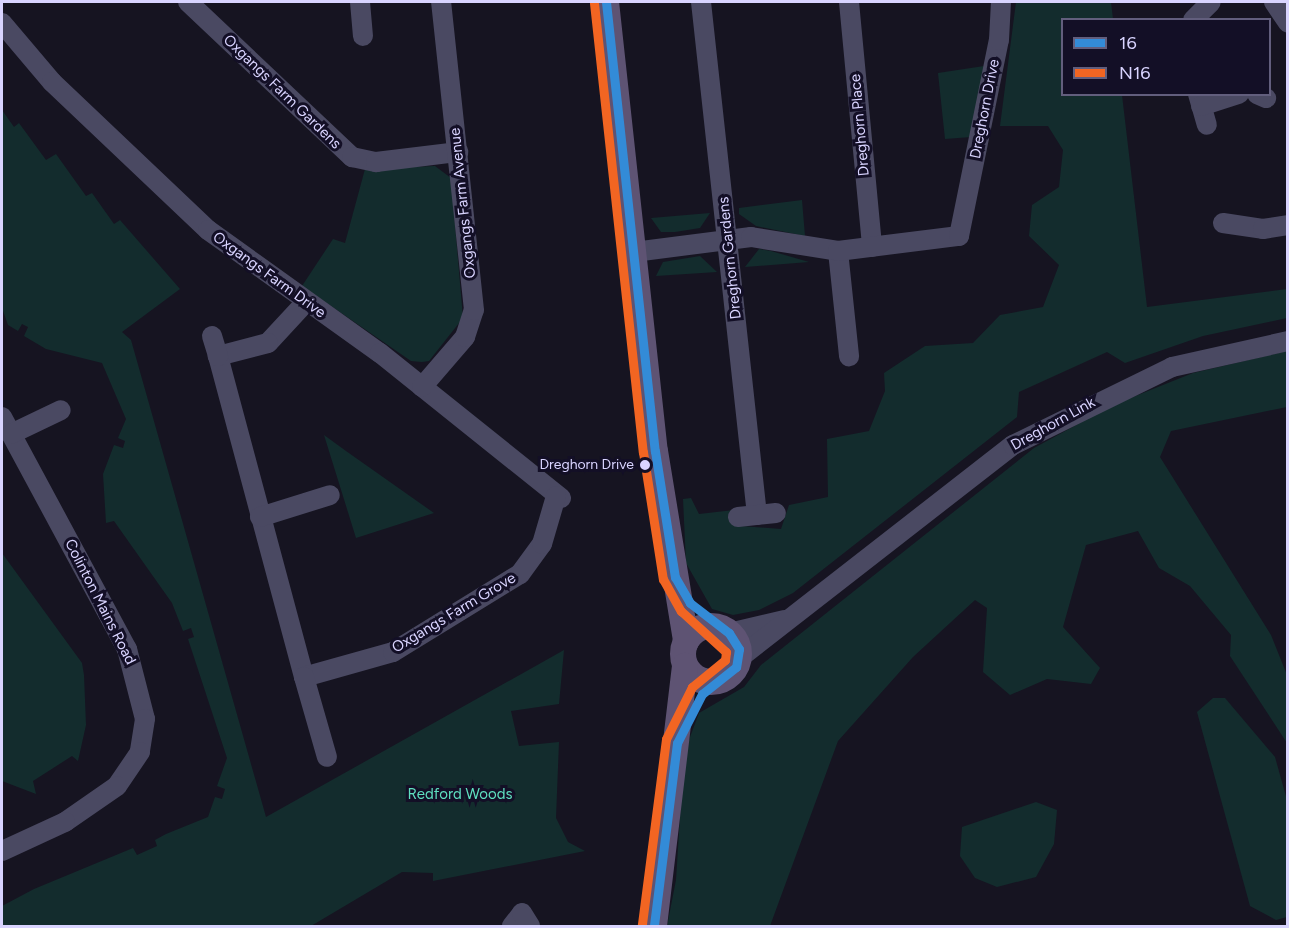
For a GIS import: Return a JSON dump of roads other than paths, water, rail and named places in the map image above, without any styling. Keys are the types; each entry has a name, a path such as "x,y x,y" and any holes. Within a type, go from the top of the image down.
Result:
{"main road":[{"path":"606,2 664,517 680,591 686,641 677,743 654,927"},
{"path":"677,743 690,712 715,682 730,674 738,659 724,630 680,591"},
{"path":"686,641 704,626 724,630"},
{"path":"685,666 698,679 715,682"}],"street":[{"name":"Oxgangs Farm Gardens","path":"188,2 352,157 375,162 458,152"},
{"path":"360,2 363,36"},
{"name":"Oxgangs Farm Avenue","path":"422,387 473,323 458,152 441,2"},
{"name":"Dreghorn Gardens","path":"701,2 757,515"},
{"name":"Dreghorn Place","path":"849,2 872,248"},
{"name":"Dreghorn Drive","path":"633,252 766,236 838,251 953,239 964,231 999,40 1001,2"},
{"path":"1274,2 1287,23"},
{"name":"Oxgangs Farm Drive","path":"2,23 52,82 208,230 422,387 559,497"},
{"path":"1202,109 1234,96"},
{"path":"1222,225 1263,229 1287,225"},
{"path":"838,251 849,356"},
{"path":"218,356 268,343 305,303"},
{"path":"212,336 327,757"},
{"name":"Dreghorn Link","path":"738,659 1023,439 1172,367 1287,341"},
{"name":"Colinton Mains Road","path":"2,851 65,822 117,786 135,762 145,729 127,649 6,425 61,410"},
{"path":"260,517 330,495"},
{"name":"Oxgangs Farm Grove","path":"304,677 393,652 506,584 542,544 559,497"},
{"name":"Dreghorn Link","path":"724,630 794,617"},
{"path":"512,927 522,913 530,927"}],"place":[{"name":"Dreghorn Drive","path":"645,465"}],"park label":[{"name":"Redford Woods","path":"460,795"}]}
